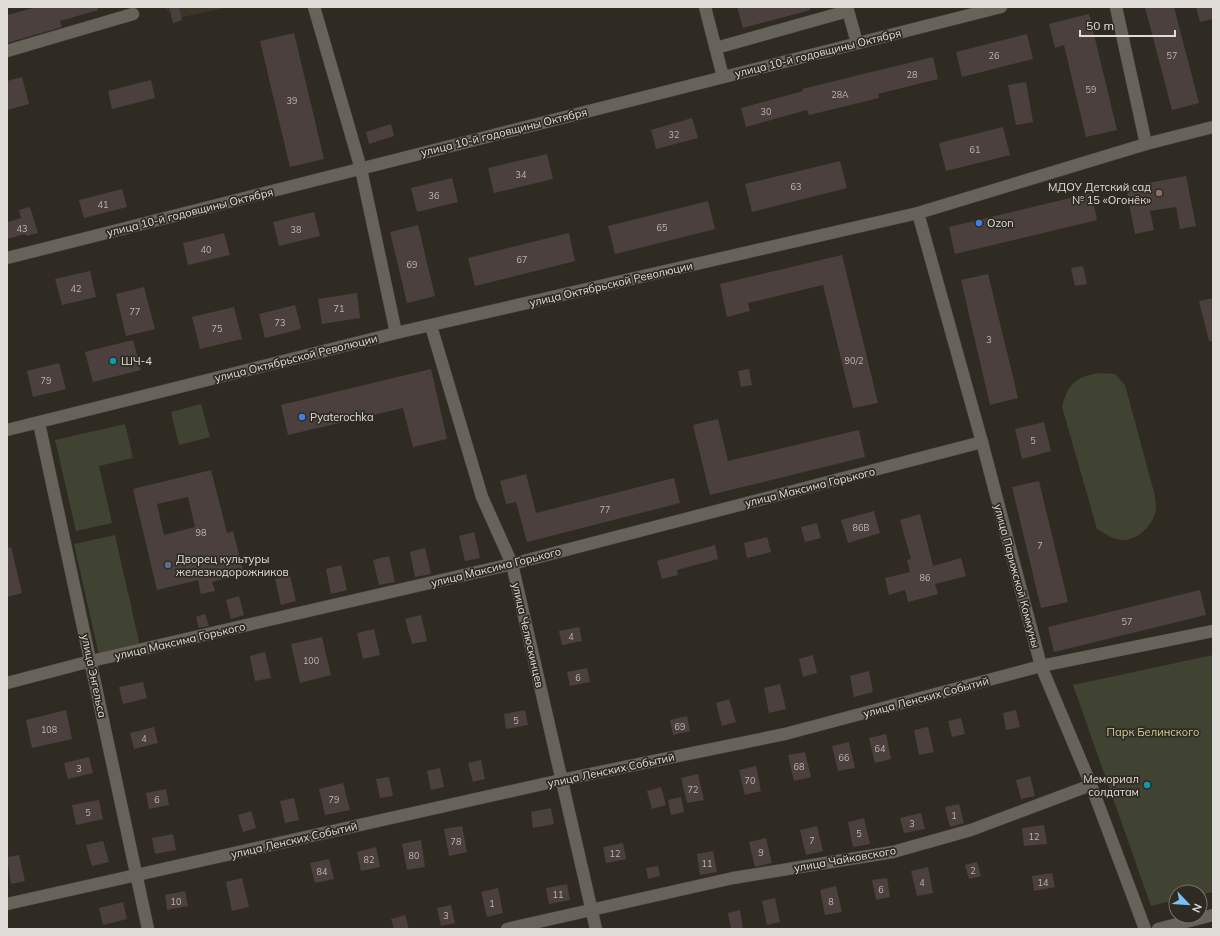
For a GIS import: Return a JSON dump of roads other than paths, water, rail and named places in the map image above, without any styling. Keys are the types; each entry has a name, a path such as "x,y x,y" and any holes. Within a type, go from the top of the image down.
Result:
{"street":[{"path":"314,7 361,169 396,333"},
{"path":"705,7 723,77"},
{"name":"улица 10-й годовщины Октября","path":"7,258 999,7"},
{"path":"1116,7 1146,144"},
{"path":"716,48 848,9 857,43"},
{"path":"7,51 133,14"},
{"name":"улица Октябрьской Революции","path":"7,430 396,333 918,213 1146,144 1213,127"},
{"name":"улица Парижской Коммуны","path":"918,213 982,442 1041,666 1091,785 1145,929"},
{"name":"улица Челюскинцев","path":"431,326 482,497 512,564 596,929"},
{"name":"улица Энгельса","path":"39,423 148,929"},
{"name":"улица Максима Горького","path":"7,683 91,661 512,564 982,442"},
{"name":"улица Ленских Событий","path":"7,904 561,780 785,734 1041,666 1213,631"},
{"name":"улица Чайковского","path":"507,929 733,878 893,852 972,830 1091,785"},
{"path":"1158,929 1213,915"}],"place":[{"name":"МДОУ Детский сад № 15 «Огонёк»","path":"1159,193"},
{"name":"Ozon","path":"979,223"},
{"name":"ШЧ-4","path":"113,361"},
{"name":"Pyaterochka","path":"302,417"},
{"name":"Дворец культуры железнодорожников","path":"168,565"},
{"name":"Мемориал солдатам","path":"1147,785"}],"park label":[{"name":"Парк Белинского","path":"1153,732"}]}
